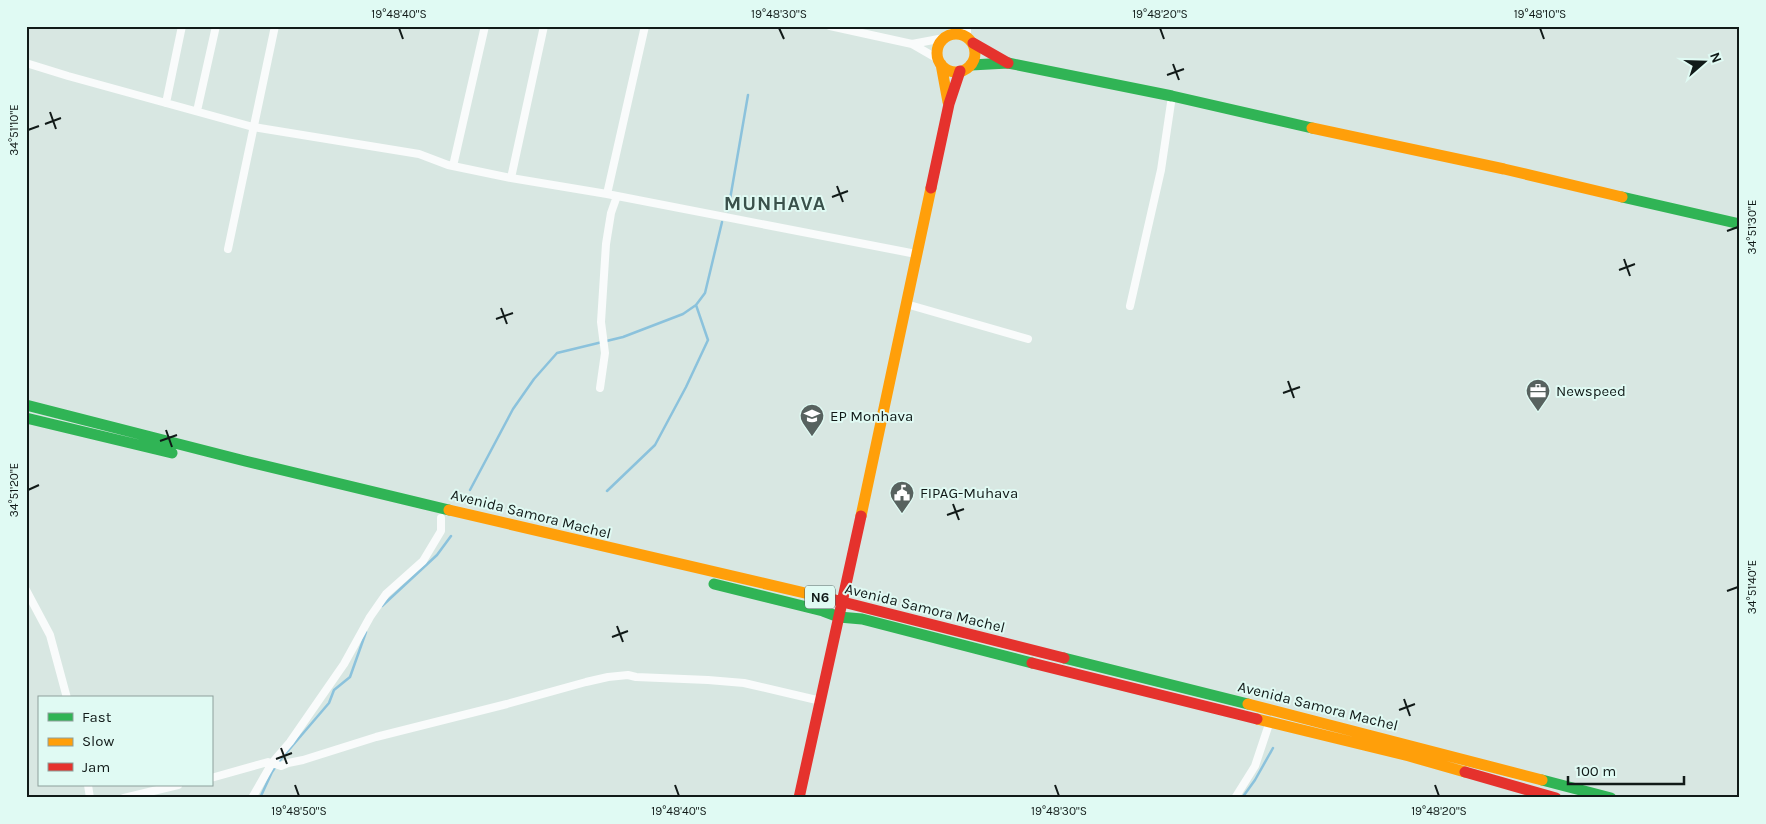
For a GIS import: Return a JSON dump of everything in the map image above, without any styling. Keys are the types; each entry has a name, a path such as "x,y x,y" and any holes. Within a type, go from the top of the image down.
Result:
{"main road":[{"path":"949,104 938,47 950,33 969,35 1008,63"},
{"path":"799,798 843,602 949,104 966,68 975,55 969,35"},
{"path":"940,61 952,71 1008,63 1172,96 1504,169 1740,224"},
{"name":"Avenida Samora Machel","path":"30,406 244,461 525,529 843,602 1412,745 1611,798"},
{"name":"Avenida Samora Machel","path":"27,422 441,518 749,592 839,617 862,619 1409,756 1556,798"}],"street":[{"path":"166,102 182,26"},
{"path":"197,111 216,26"},
{"path":"228,249 275,26"},
{"path":"453,166 485,26"},
{"path":"510,178 544,26"},
{"path":"607,194 645,26"},
{"path":"830,26 912,44 940,61"},
{"path":"912,44 950,33"},
{"path":"26,62 68,76 253,127 419,154 453,166 510,178 607,194 916,254"},
{"path":"1130,306 1161,170 1172,96"},
{"path":"600,388 605,362 601,322 606,244 616,196"},
{"path":"906,304 1028,339"},
{"path":"27,422 30,406"},
{"path":"252,798 344,664 370,617 386,594 423,561 441,531 441,518"},
{"path":"26,590 50,635 66,696"},
{"path":"212,778 268,762 275,764 376,736 608,677 628,675 644,678 744,683 821,701"},
{"path":"1235,798 1255,766 1270,721"},
{"path":"124,798 174,786"}],"waterway":[{"path":"728,211 748,95"},
{"path":"470,490 513,409 534,379 557,353 623,337 683,314 696,305 705,293 722,222"},
{"path":"607,491 655,445 686,387 708,340 696,305"},
{"path":"382,606 437,555 451,536"},
{"path":"260,798 272,772 281,759 329,703 334,690 350,677 366,632"},
{"path":"1242,798 1255,780 1273,748"}],"traffic: fast":[{"path":"971,65 1008,63 1172,96 1312,128"},
{"path":"1622,197 1740,224"},
{"path":"26,405 245,461 449,510"},
{"path":"26,418 172,453"},
{"path":"714,584 823,611 839,617 862,619 1032,663"},
{"path":"1064,658 1248,704"},
{"path":"1542,780 1611,798"}],"traffic: slow":[{"path":"956,34 963,35 969,40 974,46 975,53 974,60 969,66 963,71 956,72 949,71 943,66 938,60 937,53 938,46 943,40 949,35 956,34"},
{"path":"941,64 948,102"},
{"path":"1312,128 1504,169 1622,197"},
{"path":"861,516 931,188"},
{"path":"449,510 835,600"},
{"path":"1248,704 1542,780"},
{"path":"1257,719 1409,756 1465,772"}],"traffic: jam":[{"path":"973,43 1008,63"},
{"path":"931,188 949,104 960,71"},
{"path":"799,798 861,516"},
{"path":"835,600 1064,658"},
{"path":"1032,663 1257,719"},
{"path":"1465,772 1556,798"}],"place":[{"name":"Newspeed","path":"1538,412"},
{"name":"EP Monhava","path":"812,437"},
{"name":"FIPAG-Muhava","path":"902,514"}],"district":[{"name":"MUNHAVA","path":"775,203"}]}
